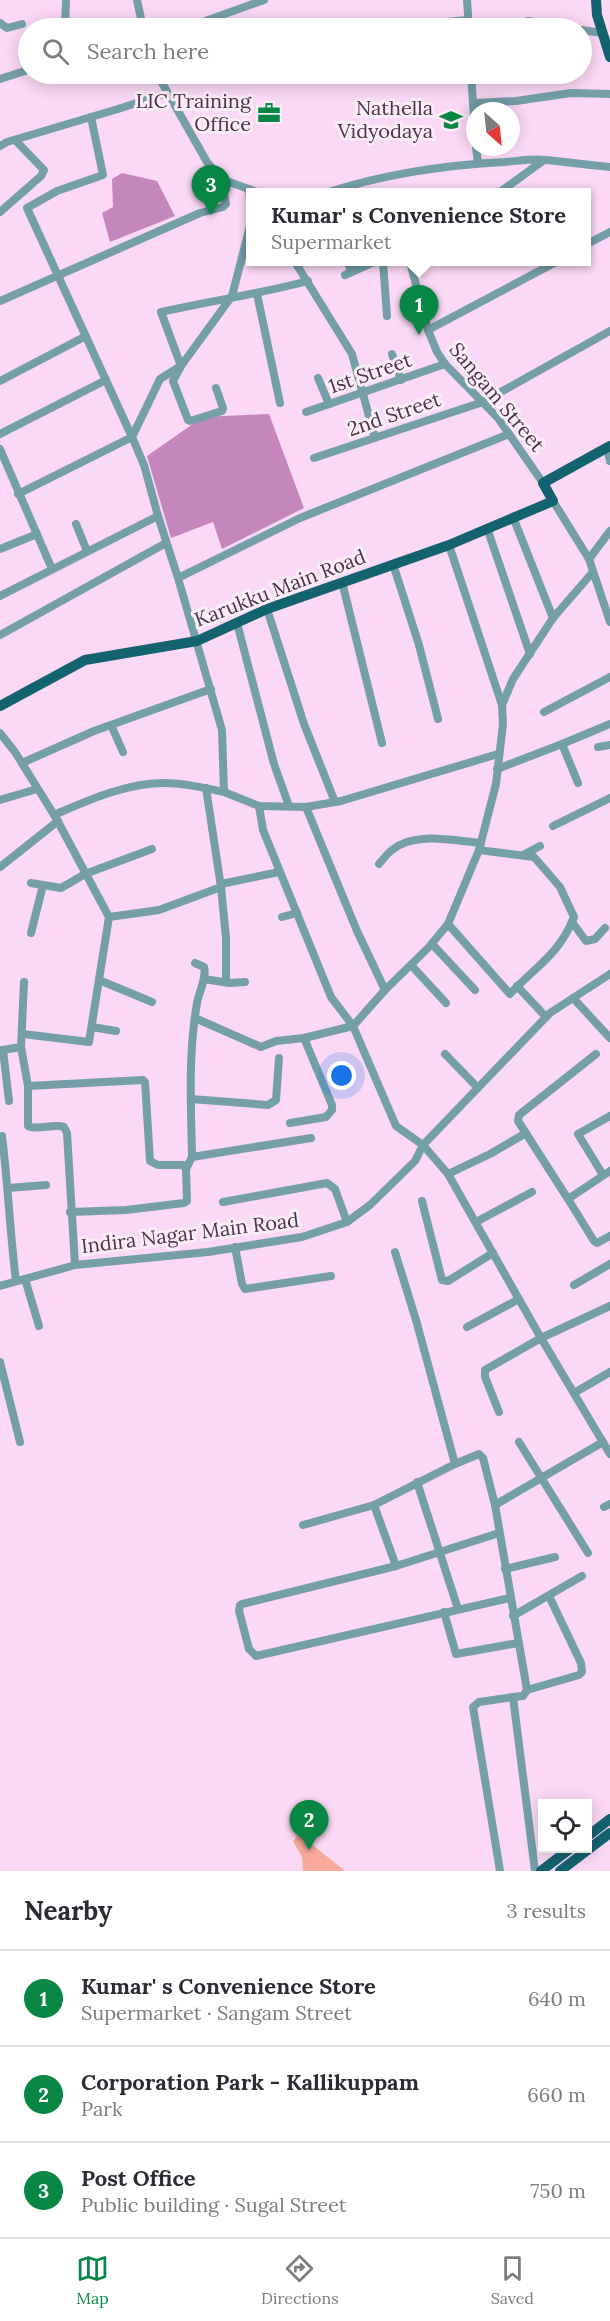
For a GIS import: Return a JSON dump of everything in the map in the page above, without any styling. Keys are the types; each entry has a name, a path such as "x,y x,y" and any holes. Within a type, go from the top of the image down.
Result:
{"main road":[{"path":"596,0 602,33 610,57"},
{"path":"553,501 543,483 608,447"},
{"name":"Karukku Main Road","path":"0,706 85,660 197,641 267,609 449,545 553,501"},
{"path":"592,1833 610,1819"},
{"path":"560,1871 610,1833"},
{"path":"541,1871 564,1853"}],"street":[{"path":"65,18 66,0"},
{"path":"137,0 141,18"},
{"path":"214,18 264,0"},
{"path":"467,0 468,18"},
{"path":"0,23 7,28 18,25"},
{"path":"592,32 602,33"},
{"path":"0,79 18,73"},
{"path":"0,301 200,213 224,207 226,204 221,179 207,162 162,84"},
{"path":"471,84 472,102"},
{"path":"0,146 167,93"},
{"path":"494,102 571,93 610,94"},
{"path":"91,117 103,175 57,191 27,208 144,465 222,729 224,792"},
{"path":"0,212 42,176 44,170 15,140"},
{"path":"477,156 478,164"},
{"path":"505,188 544,159"},
{"path":"356,188 404,174 478,164 544,159 610,167"},
{"path":"221,179 246,188"},
{"path":"591,242 610,232"},
{"path":"216,388 224,408 222,411 190,421 173,381 181,366 232,296 246,241"},
{"path":"298,266 352,354 375,438"},
{"path":"348,266 348,274 364,266"},
{"path":"383,266 387,316"},
{"name":"Sangam Street","path":"411,266 436,352 483,402 509,434 543,483"},
{"path":"428,330 547,266"},
{"path":"181,366 161,312 232,296 257,294 308,281"},
{"path":"257,294 280,403"},
{"name":"2nd Street","path":"315,459 483,402 610,331"},
{"path":"0,381 86,336"},
{"path":"392,354 400,380"},
{"name":"1st Street","path":"306,412 445,364"},
{"path":"18,494 132,436 160,379 181,366"},
{"path":"318,378 329,404"},
{"path":"0,434 106,380"},
{"path":"178,578 300,518 509,434"},
{"path":"608,447 610,461"},
{"path":"0,449 52,569"},
{"path":"553,501 589,560 610,622"},
{"path":"0,596 158,516"},
{"path":"513,517 553,618"},
{"path":"76,525 87,551"},
{"path":"487,528 530,654"},
{"path":"589,560 610,531"},
{"path":"0,549 37,534"},
{"path":"0,636 166,543"},
{"path":"195,1018 261,1047 276,1041 304,1038 353,1026 385,990 432,944 448,924 480,846 496,784 503,724 502,705 449,545"},
{"path":"393,564 419,645 438,719"},
{"path":"502,705 513,679 553,618 592,573"},
{"path":"342,582 382,743"},
{"path":"267,609 304,724 335,802"},
{"path":"237,622 274,764 289,806"},
{"path":"544,712 610,677"},
{"path":"22,763 111,725 211,689"},
{"path":"497,769 610,724"},
{"path":"111,725 123,752"},
{"path":"0,733 22,763 56,818 109,917 89,1042 23,1034"},
{"path":"562,744 578,783"},
{"path":"598,747 610,745"},
{"path":"0,867 56,818 90,799 141,786 163,783 206,788 224,792 259,806 306,807 335,802 498,754"},
{"path":"206,788 221,886 226,938 226,981"},
{"path":"0,800 37,789"},
{"path":"553,825 610,798"},
{"path":"259,806 263,830 331,996 353,1026 396,1126 423,1145 448,1174 541,1338 607,1447 541,1479 495,1505"},
{"path":"306,807 357,931 385,990"},
{"path":"379,864 393,849 408,841 423,839 480,846 534,857 560,887 574,917 567,936 550,957 510,994 448,924"},
{"path":"523,855 540,846"},
{"path":"31,883 61,888 85,874 152,849"},
{"path":"109,917 159,910 221,886 279,872"},
{"path":"31,933 43,885"},
{"path":"282,918 297,914"},
{"path":"572,922 586,941 595,939 605,928"},
{"path":"432,944 475,990"},
{"path":"70,1212 126,1210 187,1201 186,1169 192,1157 191,1043 204,979 204,967 195,963"},
{"path":"411,965 446,1003"},
{"name":"Indira Nagar Main Road","path":"0,1286 75,1265 302,1237 347,1222 370,1205 415,1161 423,1145 546,1017 610,974"},
{"path":"204,979 244,982"},
{"path":"99,980 152,1002"},
{"path":"24,982 21,1047 28,1086 29,1128 60,1126 64,1127 67,1133 75,1265"},
{"path":"517,986 546,1017"},
{"path":"573,998 610,1038"},
{"path":"92,1027 116,1031"},
{"path":"290,1124 326,1117 332,1110 332,1105 304,1038"},
{"path":"9,1101 1,1050 21,1047"},
{"path":"445,1054 478,1088"},
{"path":"596,1054 524,1109 518,1121 594,1241 597,1243 610,1236"},
{"path":"191,1099 268,1106 276,1100 279,1058"},
{"path":"28,1086 143,1080 145,1082 150,1161 158,1165 183,1165 186,1169"},
{"path":"568,1199 606,1173 578,1134 610,1116"},
{"path":"448,1174 490,1154 526,1133"},
{"path":"2,1136 3,1166 8,1188 8,1224 21,1280 39,1326"},
{"path":"192,1157 311,1138"},
{"path":"223,1202 327,1183 335,1189 347,1222"},
{"path":"8,1188 46,1185"},
{"path":"476,1222 532,1192"},
{"path":"422,1201 442,1280 448,1281 493,1253"},
{"path":"235,1247 245,1289 331,1276"},
{"path":"395,1251 455,1464"},
{"path":"574,1285 610,1264"},
{"path":"466,1327 519,1299"},
{"path":"499,1412 485,1377 485,1370 541,1338 610,1306"},
{"path":"0,1362 20,1442"},
{"path":"574,1393 610,1372"},
{"path":"519,1442 588,1553"},
{"path":"303,1525 374,1505 473,1455 479,1454 483,1458 495,1505 526,1690 523,1696 479,1702 474,1707 500,1871"},
{"path":"417,1482 458,1609"},
{"path":"374,1505 396,1566"},
{"path":"499,1533 441,1554 242,1604 239,1611 251,1654 256,1656 510,1598"},
{"path":"505,1569 555,1557"},
{"path":"513,1616 582,1576"},
{"path":"526,1690 579,1675 582,1672 581,1663 549,1596"},
{"path":"444,1612 456,1654 518,1643"},
{"path":"513,1697 536,1871"}],"shaded area":[{"path":"122,173 157,181 175,216 110,242 102,213 113,207 112,179"},
{"path":"269,414 304,508 222,549 213,522 171,538 147,456 203,417"},
{"path":"299,1834 345,1871 303,1871 302,1857 293,1841"}],"place":[{"name":"LIC Training Office","path":"269,113"},
{"name":"Nathella Vidyodaya","path":"451,120"},
{"name":"Post Office","path":"211,215"},
{"name":"Kumar' s Convenience Store","path":"419,335"},
{"name":"Corporation Park - Kallikuppam","path":"309,1850"}]}
